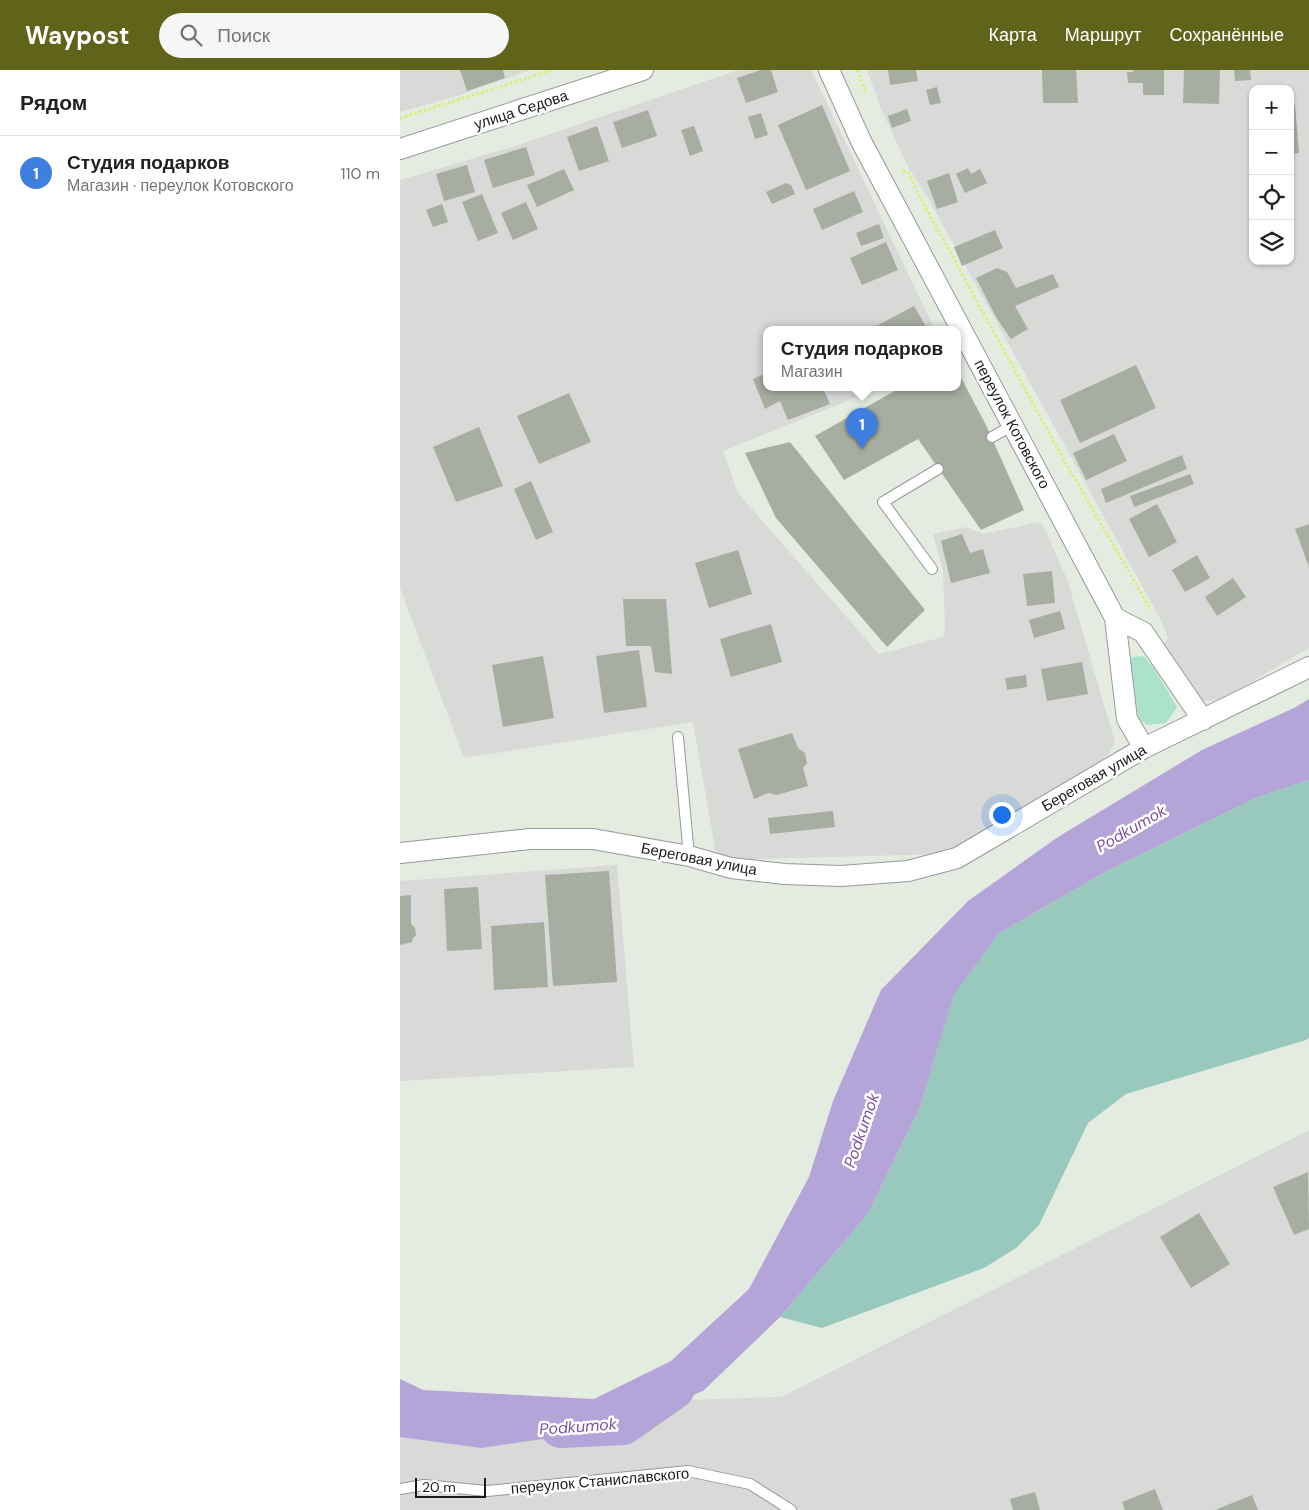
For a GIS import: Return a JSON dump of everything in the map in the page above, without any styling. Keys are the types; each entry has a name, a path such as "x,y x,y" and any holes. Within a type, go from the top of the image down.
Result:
{"street":[{"name":"улица Седова","path":"400,149 643,70"},
{"name":"переулок Котовского","path":"829,70 861,141 960,326"},
{"name":"переулок Котовского","path":"961,328 1115,618 1127,719 1144,748"},
{"path":"1115,618 1142,632 1203,720"},
{"name":"Береговая улица","path":"400,853 530,839 593,839 689,856 731,868 785,874 841,876 908,871 957,858 1144,748 1309,667"}],"lane":[{"path":"992,437 1013,425"},
{"path":"932,568 883,502 938,469"},
{"path":"678,737 689,856"},
{"name":"переулок Станиславского","path":"400,1489 424,1485 487,1490 688,1471 750,1484 791,1510"}],"path":[{"path":"400,118 552,70"},
{"path":"857,70 868,100"},
{"path":"898,164 903,172 909,173 1064,460 1158,624 1142,632"}],"shaded area":[{"path":"400,70 530,70 457,96 400,112"},
{"path":"738,70 811,70 933,326 763,326 763,391 873,391 723,451 738,493 879,654 943,637 945,630 943,571 933,534 967,527 983,534 1039,522 1044,527 1067,579 1115,742 1108,755 1033,811 946,854 717,860 693,722 464,758 400,588 400,180 512,147"},
{"path":"867,70 1309,70 1309,648 1224,698 1202,701 1169,656 1164,645 1168,638 1162,622 929,200 907,165 880,106"},
{"path":"1309,780 1309,1038 1126,1094 1088,1123 1039,1225 1016,1248 984,1268 822,1328 780,1317 868,1214 920,1107 954,994 998,934 1107,871 1258,797"},
{"path":"617,865 634,1067 400,1081 400,881"},
{"path":"1309,1130 1309,1510 400,1510 400,1409 781,1397"}],"green space":[{"path":"1144,656 1155,670 1177,707 1166,723 1147,725 1139,719 1129,670 1132,657"}],"water":[{"path":"1309,699 1309,780 1258,797 1107,871 998,934 954,995 920,1107 868,1214 780,1317 703,1391 605,1430 481,1448 400,1437 400,1379 423,1390 594,1399 671,1361 749,1289 809,1177 833,1101 881,990 968,901 1058,837 1202,750 1296,707"}],"building":[{"path":"460,70 503,70 505,78 467,91"},
{"path":"761,70 771,70 778,92 746,103 737,78"},
{"path":"888,70 916,70 918,81 890,85"},
{"path":"1042,70 1076,70 1078,103 1043,103"},
{"path":"1133,70 1164,70 1164,95 1143,95 1143,83 1128,83 1127,72 1133,72"},
{"path":"1184,70 1220,70 1219,104 1183,103"},
{"path":"1234,70 1250,70 1251,80 1235,81"},
{"path":"937,87 941,103 930,105 926,90"},
{"path":"822,105 850,171 806,190 778,125"},
{"path":"1294,105 1295,105 1299,153 1294,154"},
{"path":"907,109 911,121 892,128 888,116"},
{"path":"648,110 657,136 622,148 613,122"},
{"path":"761,113 768,135 755,139 748,117"},
{"path":"597,126 609,161 579,171 567,137"},
{"path":"694,126 703,151 690,156 681,130"},
{"path":"526,147 535,175 493,188 484,160"},
{"path":"467,165 475,192 444,201 436,174"},
{"path":"968,168 971,174 980,169 987,183 965,193 956,174"},
{"path":"564,169 574,190 537,207 527,185"},
{"path":"949,173 958,202 937,209 927,181"},
{"path":"786,183 791,185 795,194 772,204 766,192"},
{"path":"854,191 863,212 822,230 813,209"},
{"path":"482,194 498,233 478,241 462,202"},
{"path":"526,202 538,229 513,240 501,213"},
{"path":"442,204 448,222 433,227 426,210"},
{"path":"879,224 884,238 861,246 856,233"},
{"path":"995,230 1003,248 962,266 954,247"},
{"path":"886,242 898,270 862,285 850,258"},
{"path":"997,268 1007,272 1016,288 1053,274 1059,287 1015,306 1028,329 1011,339 996,317 976,278"},
{"path":"914,306 926,326 876,326"},
{"path":"1136,365 1156,408 1080,443 1060,400"},
{"path":"763,375 763,391 824,391 830,404 788,420 780,401 765,409 753,379"},
{"path":"961,378 986,425 1024,510 981,530 918,439 844,480 815,436 895,391 961,391"},
{"path":"569,393 591,442 539,464 517,416"},
{"path":"479,427 503,486 456,502 433,447"},
{"path":"1114,434 1127,461 1086,480 1073,453"},
{"path":"790,442 925,610 887,647 776,518 745,453"},
{"path":"1182,455 1187,469 1106,503 1101,489"},
{"path":"1190,474 1194,484 1134,507 1130,496"},
{"path":"531,481 553,532 536,540 514,489"},
{"path":"1157,504 1177,542 1149,557 1129,519"},
{"path":"1309,524 1309,567 1295,529"},
{"path":"962,534 970,553 983,549 990,573 951,583 941,541"},
{"path":"738,550 752,594 709,608 695,563"},
{"path":"1197,555 1210,578 1185,592 1172,570"},
{"path":"1052,571 1055,603 1027,606 1023,574"},
{"path":"1233,578 1246,597 1217,616 1205,597"},
{"path":"623,599 666,599 672,674 655,672 651,646 626,646"},
{"path":"1060,611 1065,629 1034,638 1029,620"},
{"path":"771,624 782,662 731,677 720,639"},
{"path":"639,650 647,707 604,713 596,656"},
{"path":"543,656 554,718 503,727 492,665"},
{"path":"1082,662 1088,694 1047,701 1041,669"},
{"path":"1026,675 1027,687 1007,690 1005,678"},
{"path":"792,733 798,748 805,753 807,763 803,768 808,786 777,795 768,793 754,799 738,749"},
{"path":"833,811 835,827 770,834 768,818"},
{"path":"609,871 617,982 553,986 545,875"},
{"path":"478,887 482,949 447,951 444,889"},
{"path":"411,895 411,924 415,928 416,935 412,942 400,945 400,896"},
{"path":"544,922 548,987 494,990 491,926"},
{"path":"1308,1172 1309,1229 1294,1235 1273,1187"},
{"path":"1199,1213 1230,1264 1191,1288 1160,1237"},
{"path":"1155,1489 1163,1510 1125,1510 1122,1502"},
{"path":"1035,1492 1040,1510 1013,1510 1010,1499"},
{"path":"1252,1495 1258,1510 1215,1510"}],"waterway":[{"name":"Podkumok","path":"561,1427 623,1424 674,1388"}],"place":[{"name":"Студия подарков","path":"862,449"}]}
